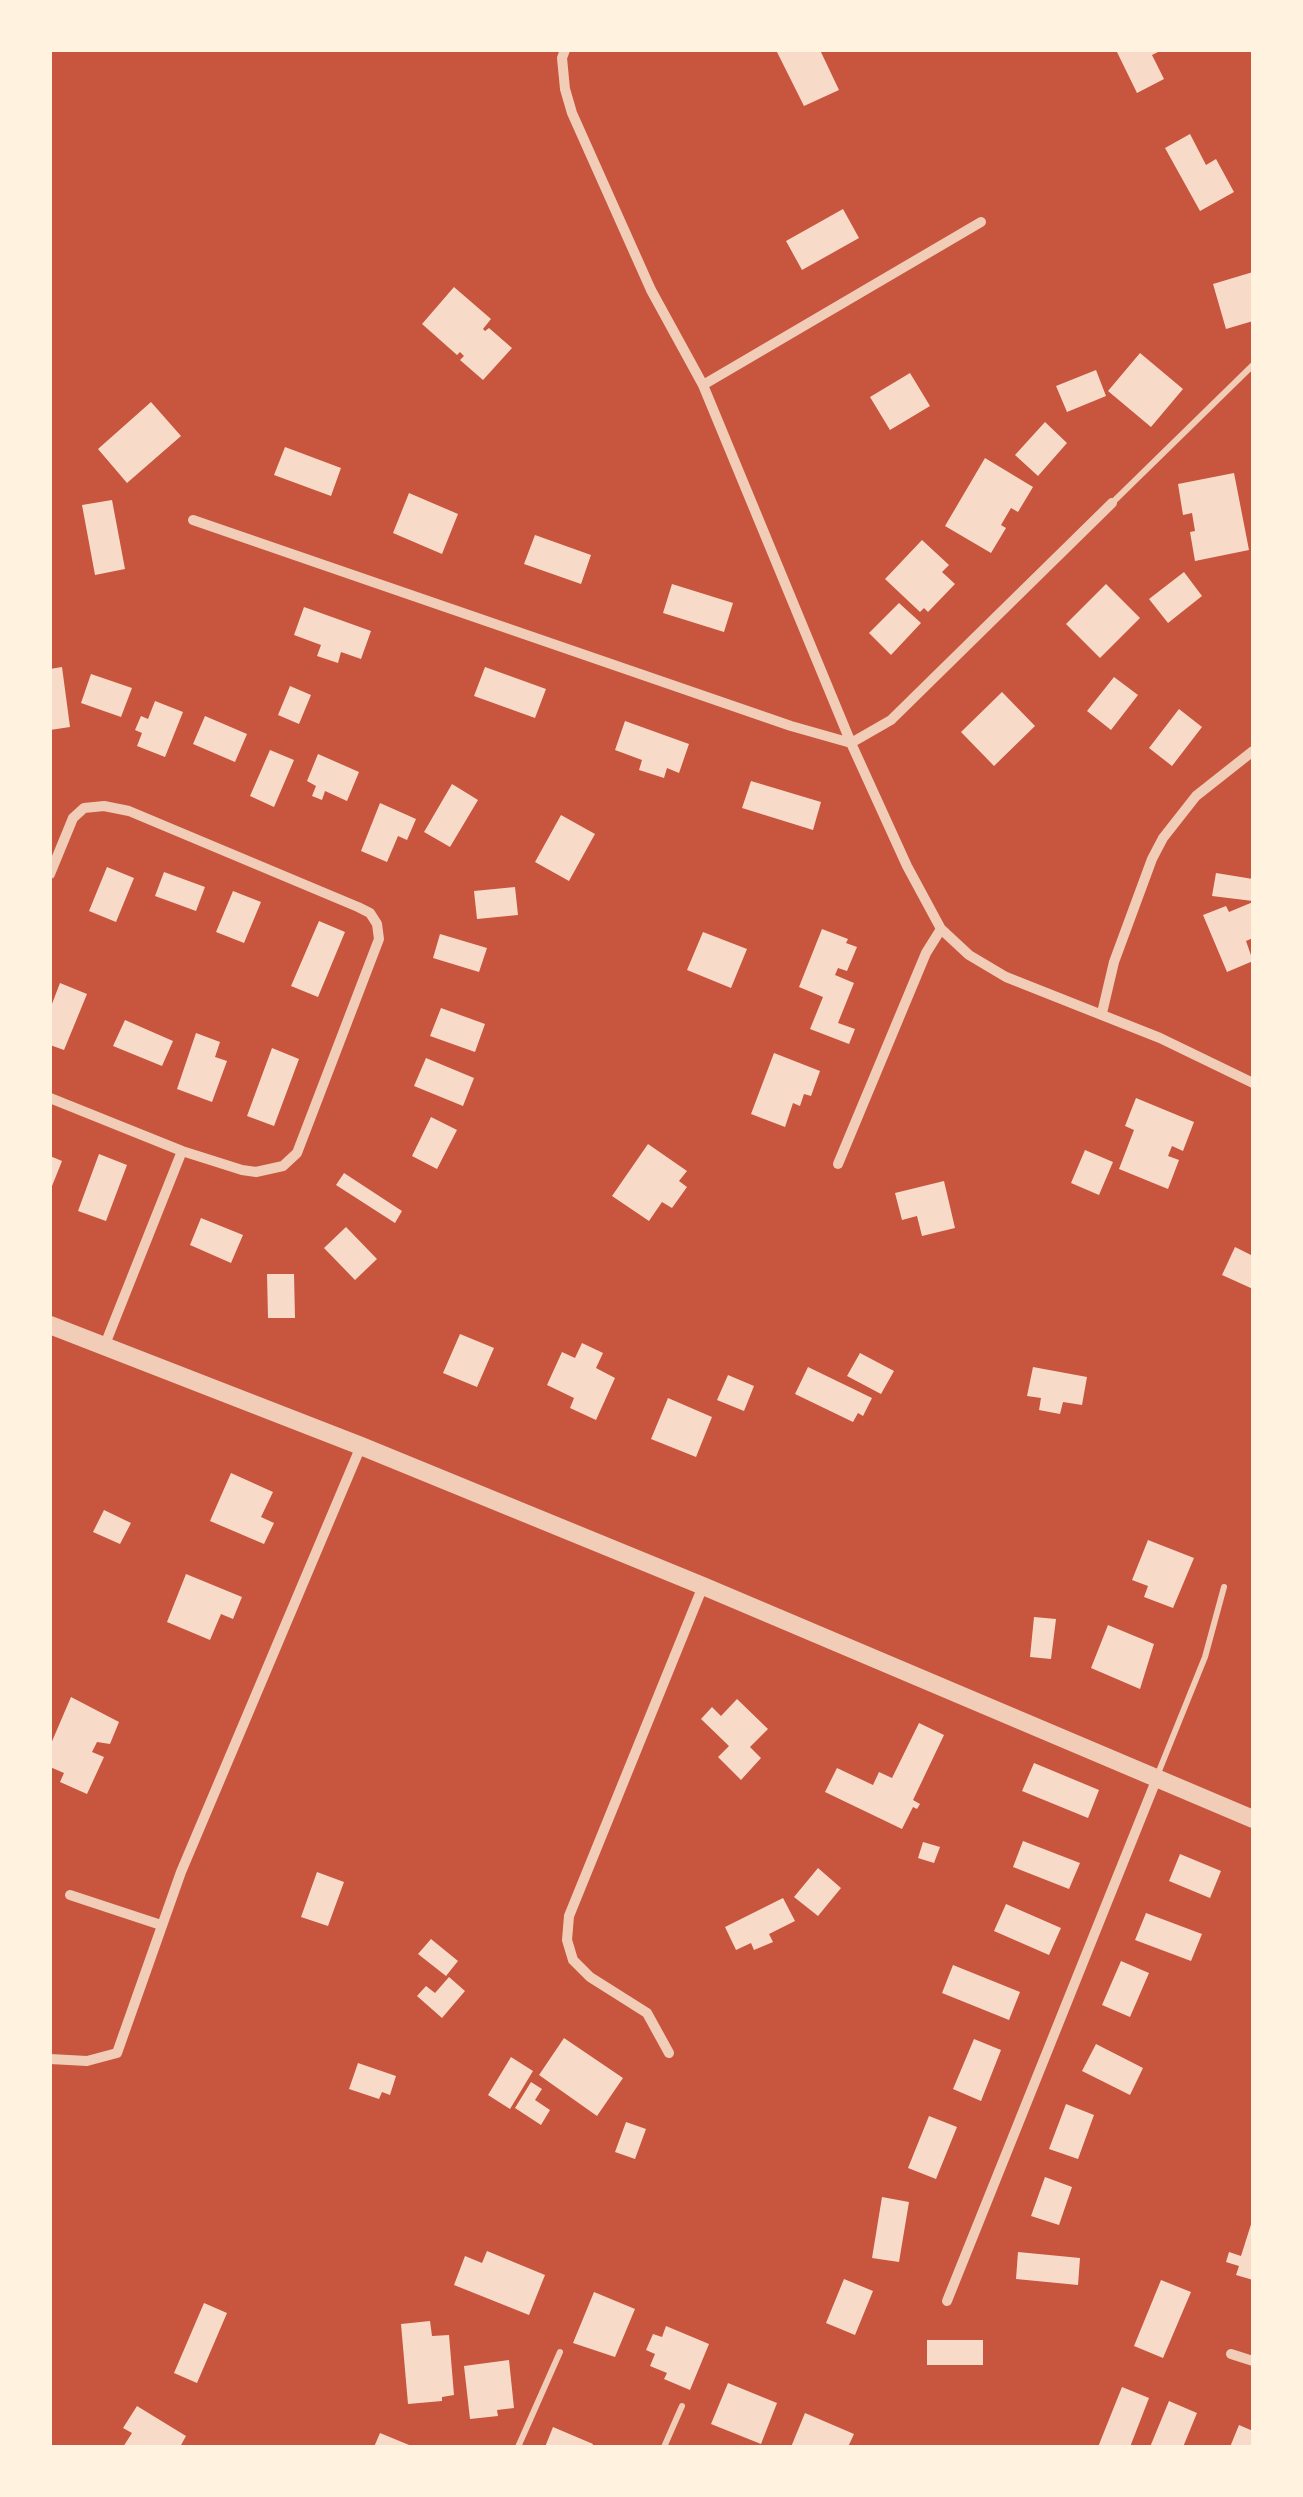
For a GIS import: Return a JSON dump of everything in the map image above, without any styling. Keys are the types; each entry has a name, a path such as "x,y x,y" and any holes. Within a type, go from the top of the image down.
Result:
{"street":[{"path":"564,54 565,89 572,113 651,290 704,385 851,743 907,866 942,929 968,956 1006,977 1102,1013 1253,1083"},
{"path":"704,385 982,222"},
{"path":"193,520 791,726 851,743 891,720 1112,503"},
{"path":"1102,1013 1114,962 1163,838 1196,796 1253,751"},
{"path":"50,874 73,818 84,808 104,806 129,812 370,913 378,924 379,939 296,1152 283,1166 256,1172 182,1151 50,1098"},
{"path":"838,1164 926,953 942,929"},
{"path":"104,1347 182,1151"},
{"path":"50,1325 361,1446 702,1586 1253,1819"},
{"path":"50,2059 104,2059 118,2053 180,1872 361,1446"},
{"path":"668,2053 647,2012 590,1977 573,1960 568,1940 570,1916 702,1586"},
{"path":"947,2301 1157,1777"},
{"path":"70,1895 161,1926"},
{"path":"1231,2354 1253,2361"}],"lane":[{"path":"1112,503 1253,364"},
{"path":"1157,1777 1205,1656 1224,1586"},
{"path":"518,2447 560,2352"},
{"path":"664,2447 682,2406"}],"building":[{"path":"776,50 820,50 839,90 804,106"},
{"path":"1116,50 1162,50 1152,55 1164,79 1137,93"},
{"path":"1190,134 1206,165 1216,159 1234,192 1200,211 1165,148"},
{"path":"843,209 859,238 802,270 786,241"},
{"path":"1253,272 1253,321 1226,329 1213,284"},
{"path":"454,287 491,319 483,329 489,328 512,348 483,380 460,360 464,356 460,352 457,355 422,324"},
{"path":"1140,353 1183,389 1151,427 1108,391"},
{"path":"1096,370 1106,396 1067,412 1056,386"},
{"path":"910,373 930,406 890,430 870,397"},
{"path":"151,402 181,436 127,483 98,449"},
{"path":"1045,422 1067,443 1038,476 1015,455"},
{"path":"285,447 341,468 331,496 274,475"},
{"path":"985,458 1033,487 1018,512 1011,508 1001,525 1006,528 991,553 945,526"},
{"path":"1234,473 1249,550 1195,561 1190,532 1195,531 1192,513 1183,515 1178,484"},
{"path":"409,493 458,514 442,554 393,533"},
{"path":"112,500 125,569 95,575 82,505"},
{"path":"535,535 591,555 581,584 524,564"},
{"path":"922,540 949,565 942,572 955,584 928,612 924,608 920,612 885,579"},
{"path":"1184,572 1202,596 1168,623 1149,599"},
{"path":"672,584 733,603 724,632 663,613"},
{"path":"1106,584 1140,618 1100,658 1066,624"},
{"path":"899,603 921,623 891,655 869,633"},
{"path":"304,607 371,631 361,659 341,652 338,663 317,656 321,645 294,635"},
{"path":"62,667 70,727 50,730 50,669"},
{"path":"485,667 546,689 535,718 474,696"},
{"path":"91,674 132,688 121,717 81,703"},
{"path":"1114,677 1138,695 1111,730 1087,711"},
{"path":"290,686 311,695 299,724 278,715"},
{"path":"1002,692 1035,726 994,766 961,732"},
{"path":"155,701 183,712 165,757 137,746 142,733 135,730 141,716 148,719"},
{"path":"1179,709 1202,727 1172,766 1149,748"},
{"path":"205,716 247,734 235,762 193,744"},
{"path":"625,721 689,744 679,773 667,768 664,778 639,770 642,760 615,750"},
{"path":"270,750 294,760 274,807 250,796"},
{"path":"318,754 359,772 347,801 325,791 322,800 312,796 316,786 307,781"},
{"path":"751,781 821,802 813,830 742,808"},
{"path":"452,784 478,800 450,847 424,832"},
{"path":"380,803 416,819 407,840 398,836 387,862 361,851"},
{"path":"561,815 595,834 569,881 535,862"},
{"path":"107,867 134,878 116,922 89,911"},
{"path":"164,872 205,887 196,911 155,896"},
{"path":"1216,873 1253,879 1253,901 1212,896"},
{"path":"515,887 518,915 477,919 474,891"},
{"path":"233,891 261,902 244,943 216,932"},
{"path":"1253,902 1253,938 1246,941 1253,961 1227,972 1203,915 1226,906 1229,912"},
{"path":"319,921 345,932 318,997 291,986"},
{"path":"822,929 857,947 847,971 838,968 835,975 854,983 838,1023 855,1029 849,1044 810,1029 823,997 799,987"},
{"path":"703,932 747,949 731,988 687,970"},
{"path":"440,934 487,948 479,972 433,958"},
{"path":"60,983 87,994 64,1050 50,1045 50,1009"},
{"path":"441,1008 485,1024 475,1052 430,1036"},
{"path":"125,1020 173,1041 162,1066 113,1046"},
{"path":"196,1033 220,1042 215,1057 227,1061 212,1102 177,1089"},
{"path":"272,1048 299,1059 274,1126 247,1116"},
{"path":"774,1053 820,1071 811,1096 804,1094 800,1106 793,1103 785,1127 751,1114"},
{"path":"426,1058 474,1078 463,1106 414,1086"},
{"path":"1136,1098 1194,1122 1183,1151 1172,1146 1168,1156 1179,1160 1168,1189 1119,1169 1134,1130 1125,1126"},
{"path":"431,1117 457,1130 437,1169 412,1156"},
{"path":"648,1144 687,1171 679,1181 687,1187 672,1208 662,1202 649,1221 612,1196"},
{"path":"1085,1150 1113,1162 1099,1195 1071,1183"},
{"path":"99,1154 127,1165 106,1221 78,1211"},
{"path":"50,1156 62,1161 50,1191"},
{"path":"344,1173 402,1211 395,1223 336,1185"},
{"path":"944,1181 955,1228 922,1236 917,1216 902,1220 895,1193"},
{"path":"201,1218 243,1235 231,1263 190,1245"},
{"path":"346,1227 377,1259 355,1280 324,1248"},
{"path":"1235,1247 1253,1256 1253,1289 1222,1275"},
{"path":"267,1274 294,1274 295,1318 268,1318"},
{"path":"460,1334 494,1348 477,1387 443,1373"},
{"path":"582,1343 603,1353 596,1368 615,1378 596,1420 570,1408 574,1398 547,1385 562,1352 575,1358"},
{"path":"860,1353 894,1371 881,1394 847,1376"},
{"path":"808,1367 872,1398 863,1416 858,1413 853,1422 795,1394"},
{"path":"1033,1367 1087,1377 1082,1405 1063,1402 1060,1414 1039,1410 1041,1398 1027,1396"},
{"path":"728,1375 754,1386 744,1411 717,1400"},
{"path":"668,1398 712,1417 696,1457 651,1439"},
{"path":"231,1473 273,1492 261,1517 274,1523 264,1544 210,1521"},
{"path":"104,1510 131,1523 120,1544 93,1532"},
{"path":"1148,1540 1194,1558 1173,1608 1144,1597 1148,1586 1132,1580"},
{"path":"186,1574 242,1597 233,1619 221,1614 210,1640 167,1622"},
{"path":"1034,1617 1056,1619 1051,1659 1030,1657"},
{"path":"1108,1625 1154,1644 1140,1689 1091,1668"},
{"path":"71,1697 119,1722 110,1744 97,1742 92,1752 104,1757 87,1794 60,1782 64,1773 50,1767 50,1746"},
{"path":"737,1699 768,1729 750,1747 761,1758 741,1780 718,1757 729,1746 701,1719 712,1707 721,1716"},
{"path":"919,1723 944,1735 913,1800 920,1804 917,1809 913,1807 902,1829 825,1792 837,1768 873,1785 879,1772 892,1778"},
{"path":"1034,1763 1099,1790 1088,1818 1022,1791"},
{"path":"1023,1841 1080,1863 1069,1889 1013,1867"},
{"path":"923,1842 940,1847 934,1863 918,1858"},
{"path":"1180,1854 1221,1871 1210,1898 1169,1881"},
{"path":"818,1868 841,1888 818,1916 794,1897"},
{"path":"317,1872 344,1882 328,1926 301,1917"},
{"path":"783,1898 795,1921 769,1934 773,1942 754,1950 751,1943 736,1950 725,1927"},
{"path":"1006,1904 1061,1928 1049,1955 994,1931"},
{"path":"1146,1913 1202,1934 1191,1961 1135,1940"},
{"path":"431,1939 458,1961 446,1976 418,1954"},
{"path":"1121,1961 1149,1973 1130,2017 1102,2005"},
{"path":"953,1965 1020,1992 1009,2020 942,1993"},
{"path":"449,1977 465,1991 442,2018 417,1996 426,1986 435,1993"},
{"path":"564,2038 623,2078 597,2116 539,2075"},
{"path":"974,2039 1001,2050 981,2101 953,2089"},
{"path":"1096,2044 1143,2068 1130,2095 1082,2071"},
{"path":"511,2057 533,2071 510,2109 488,2095"},
{"path":"358,2063 396,2076 390,2095 382,2092 379,2099 349,2089"},
{"path":"531,2082 542,2089 535,2100 550,2110 541,2125 515,2108"},
{"path":"1066,2104 1094,2115 1078,2159 1049,2149"},
{"path":"929,2116 957,2127 936,2179 908,2168"},
{"path":"626,2122 646,2129 635,2159 615,2152"},
{"path":"1045,2177 1072,2187 1059,2225 1031,2216"},
{"path":"882,2197 909,2202 899,2262 872,2258"},
{"path":"1253,2218 1253,2280 1236,2275 1239,2266 1226,2262 1229,2252 1241,2256"},
{"path":"487,2251 545,2275 529,2315 454,2285 465,2256 482,2263"},
{"path":"1018,2252 1080,2258 1078,2285 1016,2279"},
{"path":"844,2279 873,2291 855,2335 826,2323"},
{"path":"1161,2280 1191,2292 1163,2358 1134,2346"},
{"path":"594,2292 635,2309 615,2357 573,2343"},
{"path":"204,2303 227,2313 197,2383 174,2373"},
{"path":"430,2321 432,2336 449,2335 454,2395 442,2397 442,2401 408,2404 401,2324"},
{"path":"666,2326 709,2344 690,2390 664,2379 667,2373 650,2366 655,2354 646,2350 653,2334 662,2337"},
{"path":"927,2340 983,2340 983,2365 927,2365"},
{"path":"509,2360 514,2408 497,2410 498,2416 470,2419 464,2366"},
{"path":"728,2383 777,2403 761,2444 711,2424"},
{"path":"1122,2387 1149,2398 1130,2447 1098,2447"},
{"path":"1169,2401 1197,2413 1183,2447 1150,2447"},
{"path":"137,2406 186,2436 180,2447 123,2447 132,2433 123,2428"},
{"path":"805,2413 854,2434 848,2447 791,2447"},
{"path":"1239,2425 1253,2431 1253,2447 1230,2447"},
{"path":"553,2427 593,2444 592,2447 545,2447"},
{"path":"380,2433 414,2447 374,2447"}]}
